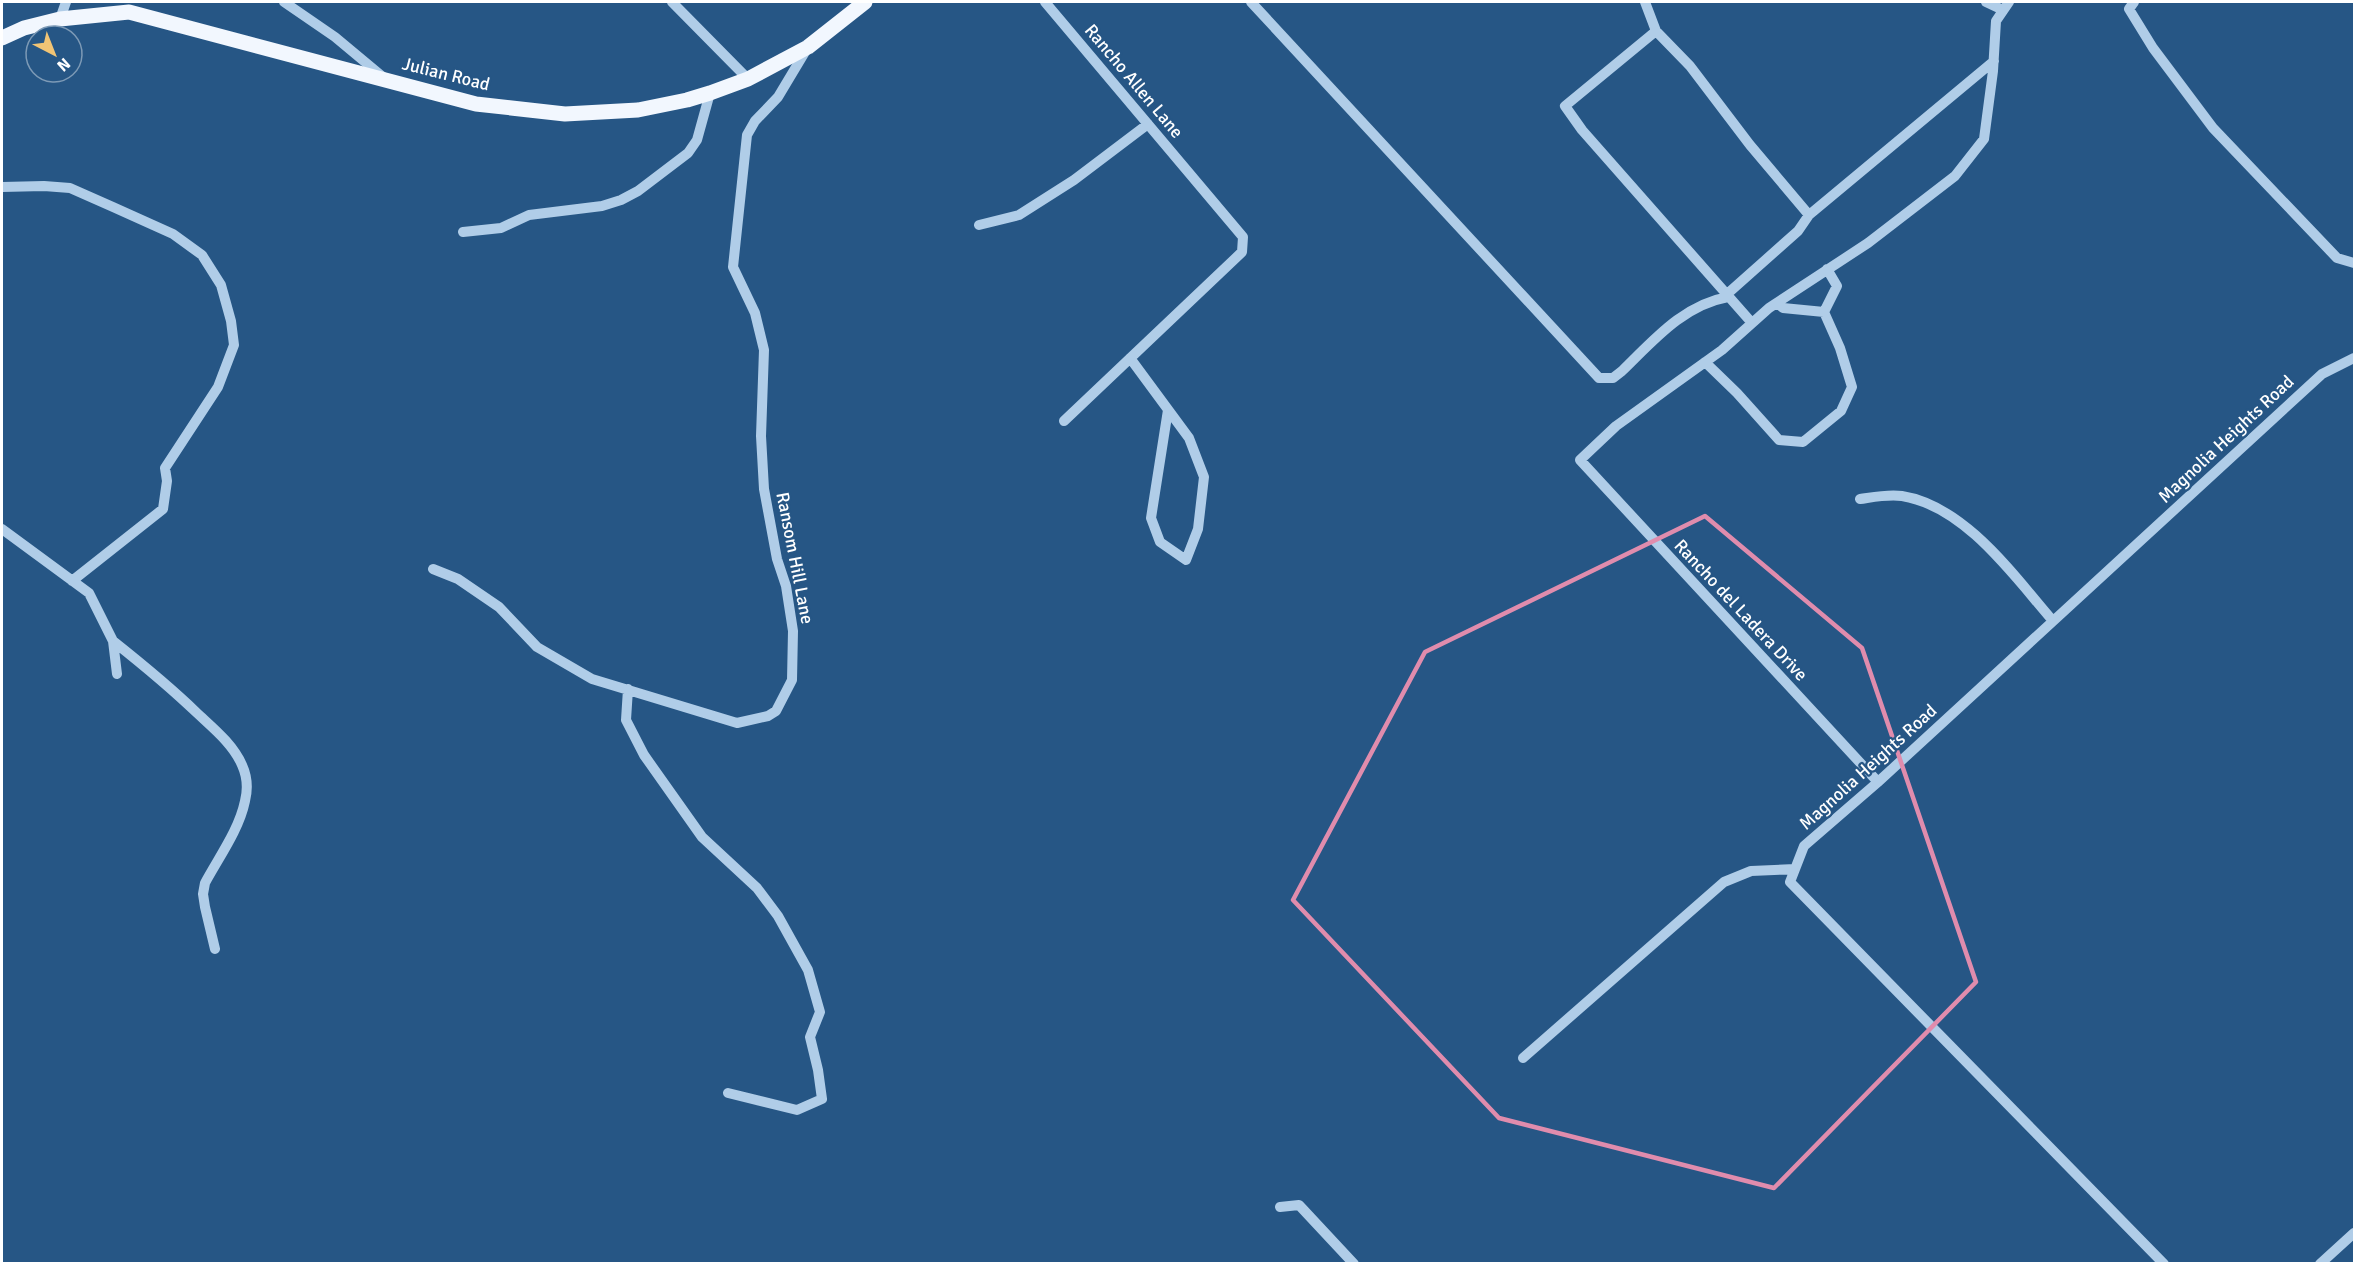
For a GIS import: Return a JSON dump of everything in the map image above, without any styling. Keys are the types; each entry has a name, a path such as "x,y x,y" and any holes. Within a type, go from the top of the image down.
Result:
{"main road":[{"name":"Julian Road","path":"2,38 24,28 60,19 129,12 476,104 565,114 638,110 687,100 748,79 808,46 865,2"}],"street":[{"path":"60,19 66,2"},
{"path":"284,2 335,37 385,79"},
{"path":"672,2 748,79"},
{"name":"Rancho Allen Lane","path":"1045,2 1243,237 1242,252 1064,421"},
{"path":"1251,2 1599,378 1613,378 1679,318 1712,300 1727,296 1798,231 1809,215 1994,61"},
{"path":"1645,2 1656,31 1690,66 1750,145 1809,215"},
{"path":"1824,312 1840,348 1852,387 1841,411 1803,442 1779,440 1737,393 1705,363 1777,303 1868,243 1955,176 1984,140 1994,61 1996,21 2006,6 1986,2"},
{"path":"2134,2 2129,9 2153,48 2213,128 2337,258 2355,263"},
{"path":"1656,31 1564,106 1582,130 1752,323"},
{"name":"Ransom Hill Lane","path":"433,569 458,579 499,607 537,647 592,679 736,723 768,716 776,711 792,680 793,631 786,586 777,559 765,489 761,436 764,350 755,313 733,267 747,135 784,88 808,46"},
{"path":"463,232 501,228 529,215 602,206 638,191 688,153 697,140 710,93"},
{"path":"979,225 1020,215 1074,180 1148,124"},
{"path":"2,187 70,188 173,234 202,255 220,285 231,321 234,345 218,387 165,468 167,481 163,509 72,581"},
{"path":"1824,312 1837,286 1827,269"},
{"path":"1777,303 1783,308 1824,312"},
{"path":"1130,358 1189,438 1204,477 1198,529 1186,560 1160,542 1151,518 1168,410"},
{"name":"Magnolia Heights Road","path":"1795,869 1804,846 1878,782 2322,374 2355,358"},
{"name":"Rancho del Ladera Drive","path":"1705,363 1617,426 1580,460 1878,782"},
{"path":"1860,499 1888,495 1904,496 1929,504 1955,520 1995,552 2053,621"},
{"path":"2,529 88,593 113,641 117,674"},
{"path":"113,641 165,683 220,734 236,754 245,772 247,785 241,815 205,883 203,894 215,949"},
{"path":"628,690 626,720 644,755 702,837 757,888 778,916 808,970 820,1011 810,1037 822,1099 796,1110 729,1093"},
{"path":"1523,1059 1724,882 1751,872 1795,869 1790,882 2164,1263"},
{"path":"1280,1207 1299,1204 1354,1263"},
{"path":"2320,1263 2355,1233"}],"highlighted area":[{"path":"1705,516 1862,648 1976,982 1774,1188 1499,1118 1293,900 1425,652"}]}
